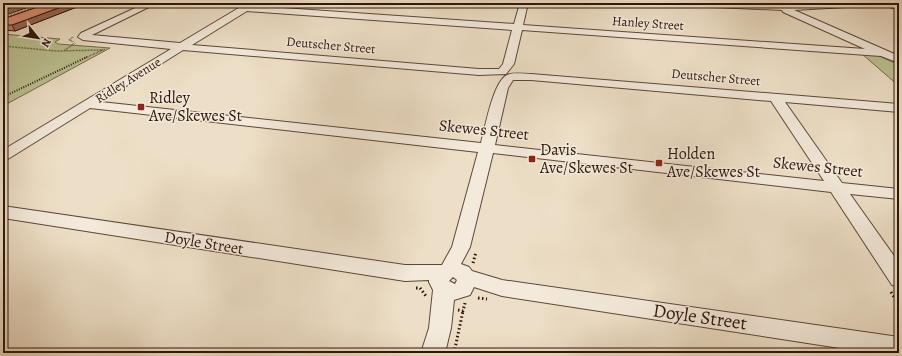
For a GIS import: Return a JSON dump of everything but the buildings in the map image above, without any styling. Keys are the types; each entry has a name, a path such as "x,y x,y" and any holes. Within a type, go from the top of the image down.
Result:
{"street":[{"name":"Deutscher Street","path":"153,3 84,35 83,37 181,47 899,108"},
{"path":"433,353 454,284 469,247 487,148 524,3"},
{"path":"692,3 782,8 863,3"},
{"path":"770,3 899,60"},
{"name":"Ridley Avenue","path":"3,156 249,6"},
{"name":"Hanley Street","path":"249,6 518,27 882,52"},
{"path":"775,97 838,188 895,285"},
{"name":"Skewes Street","path":"88,104 899,194"},
{"name":"Doyle Street","path":"3,212 408,280 502,288 899,347"}],"path":[{"path":"3,18 44,3"},
{"path":"64,51 76,42"},
{"path":"3,46 64,51 103,50"},
{"path":"3,97 108,47"},
{"path":"408,280 420,288 454,284 473,265 469,247"},
{"path":"454,284 454,353"},
{"path":"895,285 899,304"}],"green space":[{"path":"3,34 60,39 55,42 58,44 110,48 3,106"},
{"path":"862,54 877,55 899,65 899,86"}],"place":[{"name":"Ridley Ave/Skewes St","path":"141,107"},
{"name":"Davis Ave/Skewes St","path":"532,159"},
{"name":"Holden Ave/Skewes St","path":"659,163"}]}
